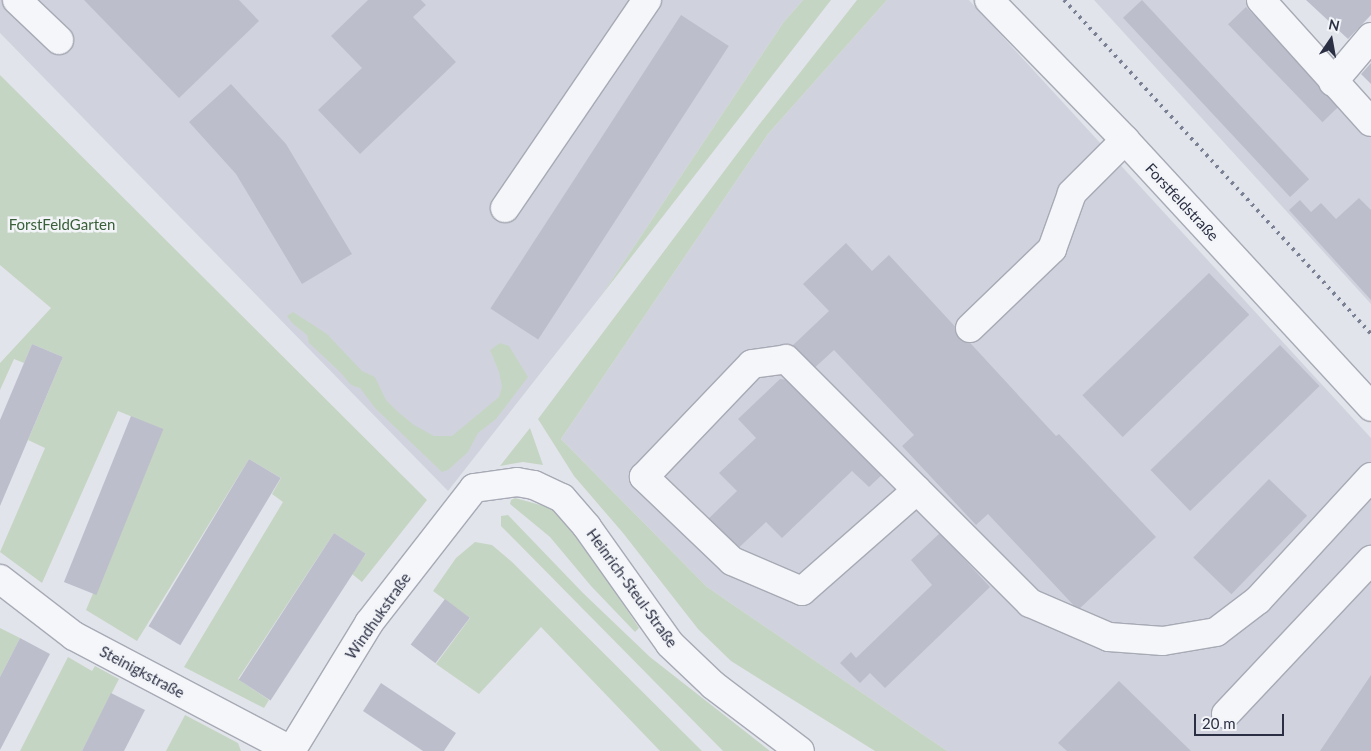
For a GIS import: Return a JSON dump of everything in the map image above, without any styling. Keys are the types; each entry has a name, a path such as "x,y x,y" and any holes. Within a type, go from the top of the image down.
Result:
{"street":[{"path":"17,0 60,40"},
{"path":"505,208 647,0"},
{"name":"Forstfeldstraße","path":"989,0 1125,140 1371,407"},
{"path":"1260,0 1332,82 1371,122"},
{"path":"1332,82 1371,37"},
{"path":"970,328 1052,249 1072,193 1125,140"},
{"path":"917,490 802,591 732,561 644,477 752,364 786,358 1030,603 1109,637 1163,641 1216,632 1258,600 1371,477"},
{"name":"Heinrich-Steul-Straße","path":"474,488 517,482 534,485 562,498 587,527 670,644 713,685 800,751"},
{"name":"Windhukstraße","path":"292,751 369,623 474,488"},
{"path":"1226,714 1371,560"},
{"name":"Steinigkstraße","path":"0,579 74,636 292,751"}],"shaded area":[{"path":"0,0 803,0 783,23 601,296 448,491 0,33"},
{"path":"887,0 969,0 1371,438 1371,751 947,751 707,587 561,439 768,134"},
{"path":"1094,0 1271,0 1371,110 1371,304"}],"green space":[{"path":"803,0 831,0 601,296 783,23"},
{"path":"857,0 887,0 768,134 561,439 707,587 947,751 875,751 731,661 698,629 623,533 574,476 538,419 758,126"},
{"name":"ForstFeldGarten","path":"0,75 427,500 362,582 352,574 366,554 334,533 238,679 269,700 264,708 184,667 283,502 272,494 281,478 249,459 137,641 86,610 162,429 118,411 42,583 0,552 45,448 28,440 63,357 32,344 24,363 14,359 0,390 0,363 51,308 0,265"},
{"path":"293,312 327,334 362,371 375,377 386,400 398,412 414,425 434,436 452,436 499,397 502,387 499,372 490,350 500,343 509,346 528,377 496,419 478,433 468,452 448,470 442,472 375,408 360,388 351,385 309,343 307,335 292,323 287,316"},
{"path":"530,428 543,465 523,462 500,466"},
{"path":"515,498 555,509 577,535 639,628 635,632 591,586 550,537 510,504 511,500"},
{"path":"508,515 583,593 650,657 770,751 723,751 501,526 501,516"},
{"path":"475,542 492,545 512,562 702,751 660,751 541,627 479,694 436,664 470,618 433,591 456,558"},
{"path":"0,628 20,638 0,677"},
{"path":"68,657 92,671 95,666 119,679 82,751 20,751"},
{"path":"185,715 238,743 241,751 166,751"}],"building":[{"path":"84,0 239,0 259,21 179,98"},
{"path":"368,0 421,0 426,5 413,17 456,62 360,154 318,110 362,68 331,36"},
{"path":"1142,0 1309,179 1290,197 1123,18"},
{"path":"1306,0 1371,0 1371,15 1348,39"},
{"path":"1246,7 1340,105 1322,122 1228,24"},
{"path":"681,15 729,46 538,340 490,309"},
{"path":"1371,63 1371,84 1361,74"},
{"path":"231,84 286,144 352,254 302,284 236,174 189,122"},
{"path":"1359,198 1371,210 1371,300 1289,210 1300,200 1311,212 1321,203 1336,219"},
{"path":"846,243 872,271 889,255 1056,436 1059,434 1156,537 1078,610 988,514 976,525 902,446 914,435 834,350 811,371 790,348 829,311 803,284"},
{"path":"1209,273 1249,315 1123,437 1082,395"},
{"path":"32,344 63,357 0,506 0,420"},
{"path":"1280,345 1320,386 1190,511 1151,470"},
{"path":"780,379 789,380 885,472 869,487 852,471 782,538 766,522 731,555 702,525 737,491 719,473 756,438 738,419"},
{"path":"131,416 163,429 96,595 64,582"},
{"path":"249,459 281,478 180,645 149,626"},
{"path":"1269,479 1307,516 1231,594 1193,557"},
{"path":"334,533 366,554 271,700 239,680"},
{"path":"940,533 990,587 885,688 870,673 860,683 840,663 851,652 856,658 932,585 911,560"},
{"path":"445,599 470,618 435,663 411,645"},
{"path":"20,638 50,654 0,750 0,677"},
{"path":"1371,675 1371,751 1320,751"},
{"path":"1119,681 1191,751 1067,751 1058,743"},
{"path":"381,683 456,733 444,751 423,751 363,711"},
{"path":"111,693 145,710 124,751 82,751"}],"railway":[{"path":"1064,0 1371,334"}]}
